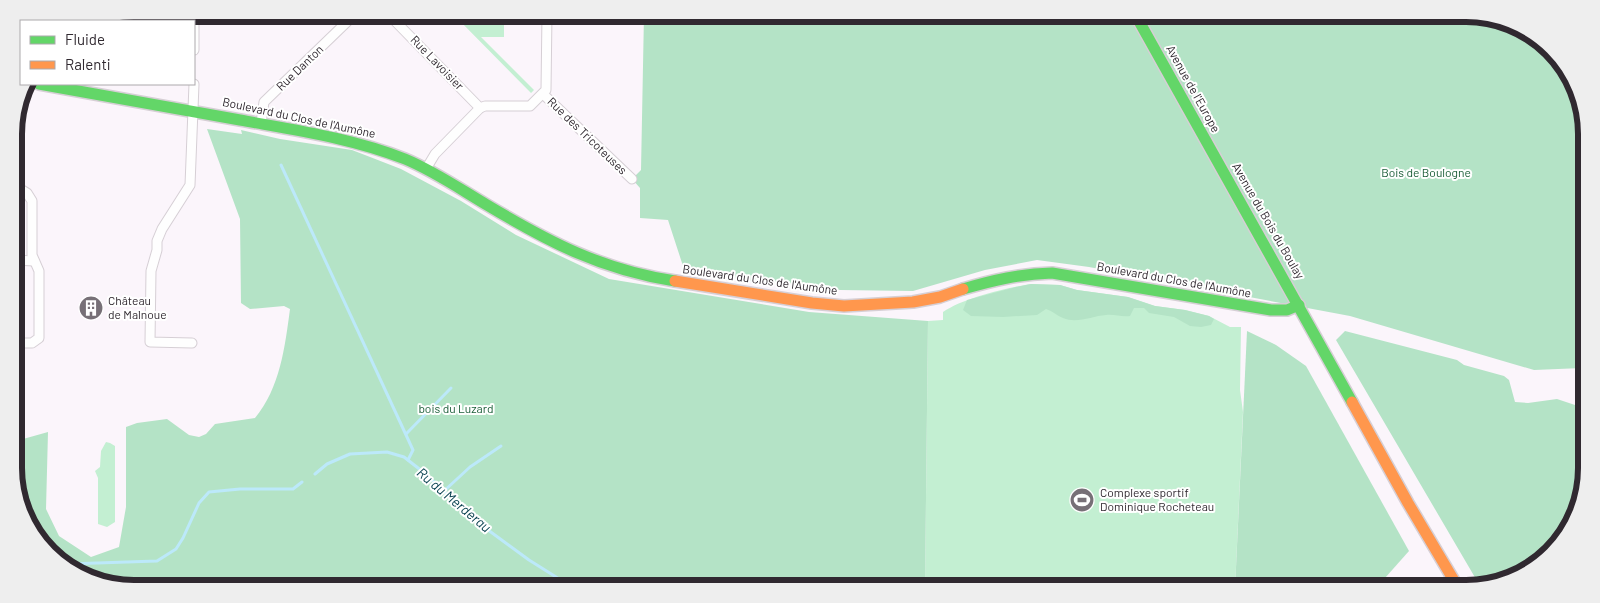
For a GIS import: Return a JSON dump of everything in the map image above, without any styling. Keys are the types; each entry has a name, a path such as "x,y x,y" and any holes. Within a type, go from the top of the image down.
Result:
{"street":[{"name":"Avenue de l'Europe","path":"1140,22 1212,152"},
{"name":"Rue Danton","path":"261,123 264,102 344,23"},
{"name":"Rue Lavoisier","path":"399,23 480,108"},
{"path":"426,169 435,154 480,108 485,106 530,106 546,90 547,23"},
{"name":"Boulevard du Clos de l'Aumône","path":"45,85 261,123 354,142 391,153 426,169 546,238 602,264 665,280 812,303 844,306 913,302 940,297 996,279 1025,274 1052,273 1272,310 1288,310 1300,304"},
{"path":"192,343 150,342 151,272 159,235 190,185 194,85"},
{"name":"Rue des Tricoteuses","path":"542,94 632,179"},
{"name":"Avenue du Bois du Boulay","path":"1212,152 1300,304"},
{"path":"22,342 32,343 40,338 39,272 32,251 32,201 23,190"},
{"path":"23,260 34,261"},
{"path":"1300,304 1408,502 1455,580"}],"green space":[{"name":"Bois de Boulogne","path":"1466,22 1488,25 1502,28 1522,37 1545,55 1563,78 1574,105 1578,134 1578,368 1534,370 1350,316 1089,267 1037,260 985,270 913,291 840,290 799,284 741,280 683,266 668,220 640,218 640,188 632,179 641,170 644,23"},
{"path":"462,23 504,23 504,37 481,37 534,90 531,93"},
{"name":"bois du Luzard","path":"207,129 242,134 241,130 280,139 352,150 401,169 461,201 516,235 609,279 809,312 928,321 925,580 120,580 98,575 85,569 72,562 50,542 34,518 28,505 25,491 22,469 22,439 48,432 46,509 59,536 91,557 119,547 126,507 126,427 137,423 167,419 189,435 199,437 206,434 215,424 255,418 270,394 276,380 286,338 290,309 284,306 250,309 241,303 240,219"},
{"name":"Complexe sportif Dominique Rocheteau","path":"1031,284 1060,285 1077,290 1128,297 1155,306 1185,310 1209,316 1230,327 1241,327 1240,390 1243,412 1235,580 925,580 928,321 943,320 943,312 952,307 973,298"},
{"path":"1031,284 1060,285 1077,290 1128,297 1155,306 1185,310 1214,319 1211,325 1201,327 1190,326 1174,317 1149,313 1144,308 1134,308 1130,316 1106,315 1074,320 1068,320 1046,309 1037,315 1003,317 971,316 963,310 967,300"},
{"path":"1247,331 1276,345 1306,366 1409,551 1383,580 1235,580"},
{"path":"1345,331 1457,360 1464,365 1504,376 1509,380 1515,402 1528,403 1557,399 1578,406 1578,469 1574,498 1559,531 1545,548 1522,566 1502,575 1476,580 1336,340"},
{"path":"106,442 115,446 115,522 107,527 98,524 98,478 95,471 100,467 101,451"}],"waterway":[{"path":"281,165 413,450 408,460"},
{"path":"406,434 451,388"},
{"path":"444,491 470,467 501,446"},
{"name":"Ru du Merderau","path":"315,474 327,464 350,454 387,452 404,457 427,475 469,516 529,560 561,580"},
{"name":"Ru du Merderau","path":"75,564 157,561 176,549 199,503 209,492 240,489 293,489 302,482"}],"traffic: fast":[{"path":"1140,22 1352,402"},
{"path":"45,85 302,131 365,145 405,159 426,169 532,231 577,253 624,270 675,281"},
{"path":"963,289 1007,278 1052,273 1271,310 1287,310 1299,305"}],"traffic: slow":[{"path":"675,281 812,303 844,306 913,302 940,297 963,289"},
{"path":"1352,402 1454,580"}],"place":[{"name":"Château de Malnoue","path":"91,308"},
{"name":"Complexe sportif Dominique Rocheteau","path":"1082,500"}]}
